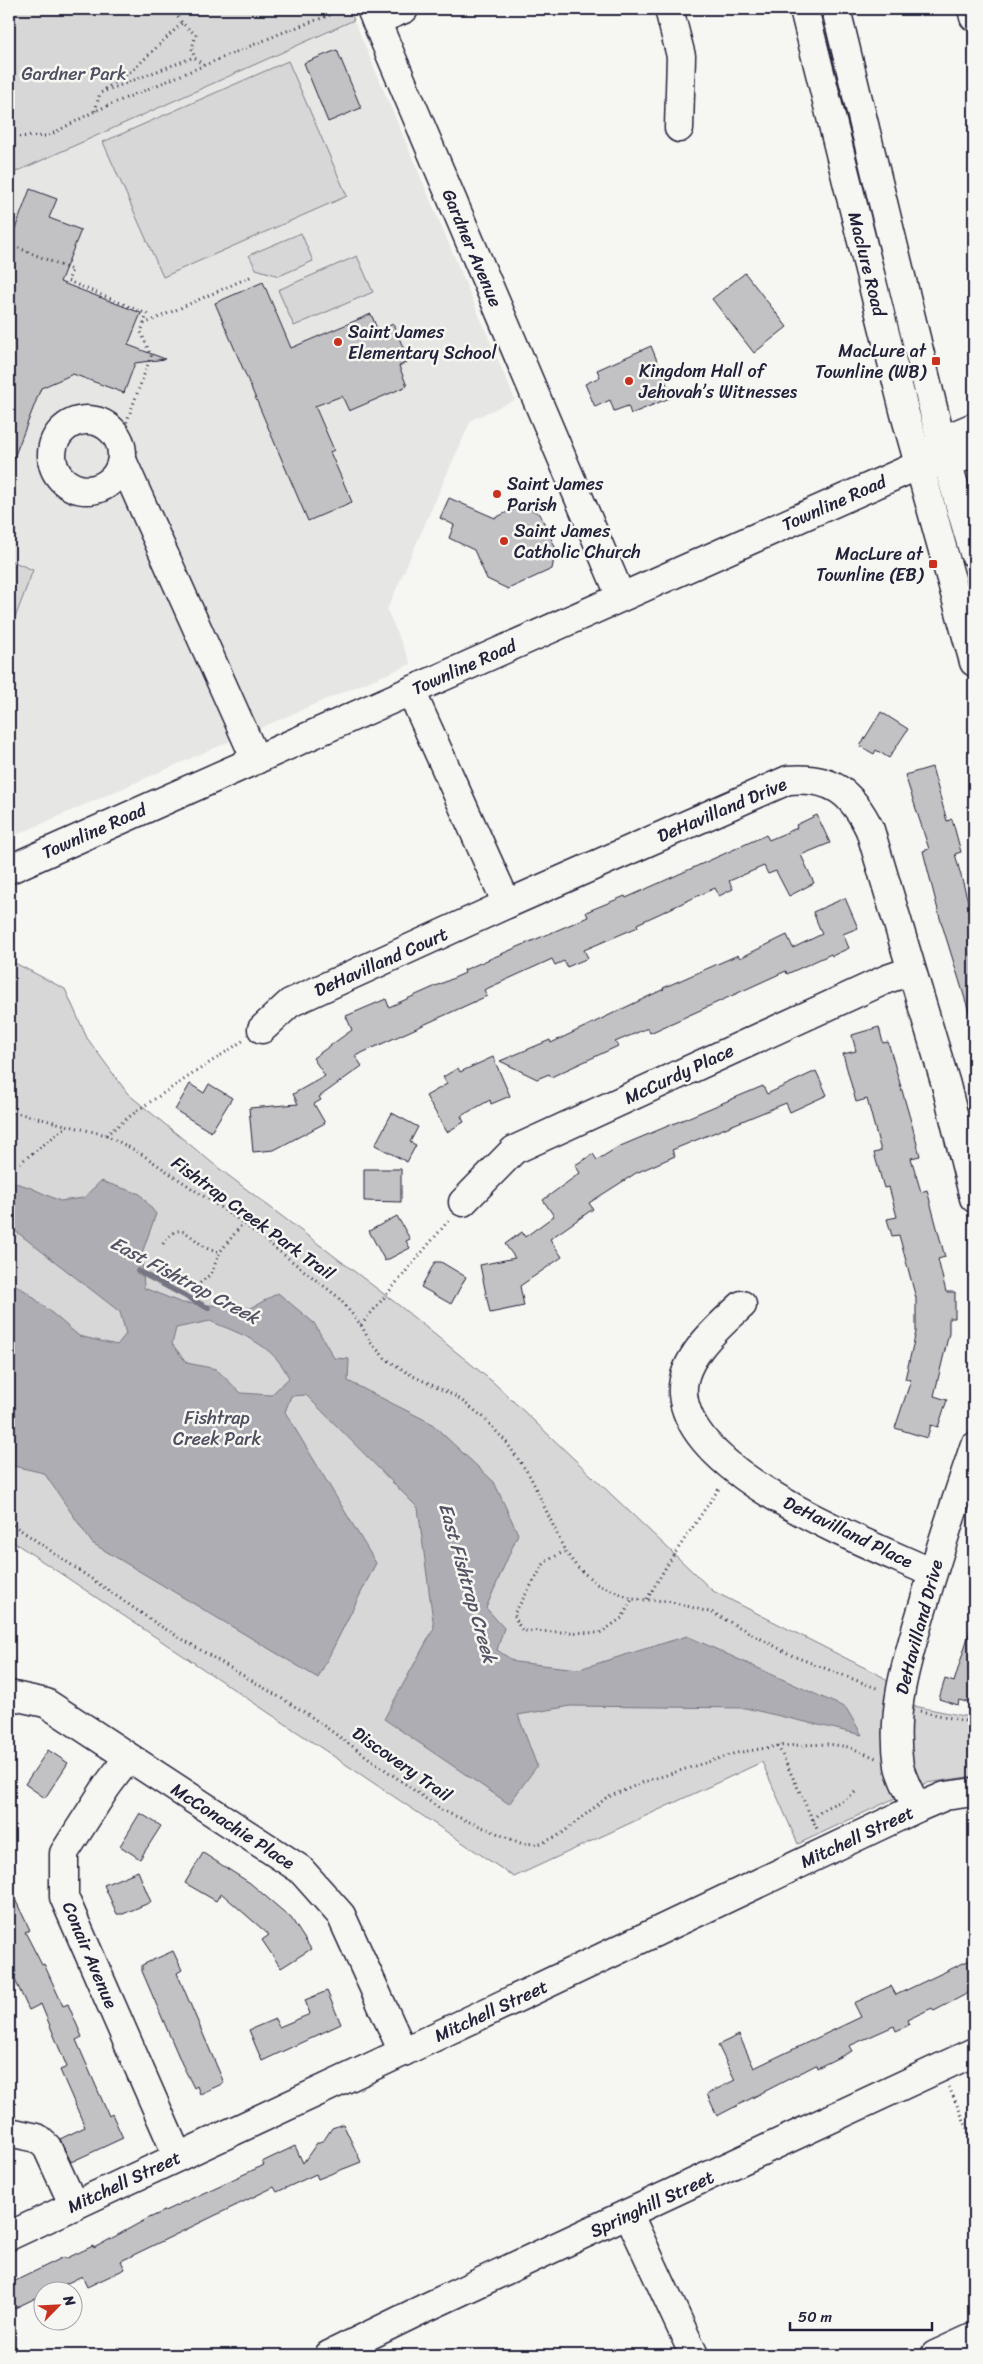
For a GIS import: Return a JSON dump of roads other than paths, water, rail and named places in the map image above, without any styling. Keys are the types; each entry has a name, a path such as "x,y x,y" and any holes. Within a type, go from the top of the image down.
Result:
{"street":[{"path":"374,15 404,9"},
{"path":"669,9 681,56 679,128"},
{"name":"Maclure Road","path":"804,9 919,466 974,662"},
{"name":"Maclure Road","path":"836,9 944,452 974,553"},
{"path":"972,9 974,17"},
{"name":"Gardner Avenue","path":"374,15 621,597"},
{"name":"Townline Road","path":"10,869 919,466 944,452 974,427"},
{"path":"121,451 256,760"},
{"name":"Townline Road","path":"944,452 974,454"},
{"path":"411,691 507,904"},
{"name":"DeHavilland Drive","path":"507,904 788,780 805,778 834,787 848,796 860,809 870,830 946,1085 974,1198"},
{"name":"DeHavilland Court","path":"262,1029 290,1003 507,904"},
{"name":"McCurdy Place","path":"464,1202 514,1150 887,979 911,971"},
{"name":"DeHavilland Place","path":"742,1305 710,1335 688,1368 682,1392 688,1415 704,1441 733,1468 797,1510 932,1573"},
{"name":"DeHavilland Drive","path":"917,1808 900,1768 896,1728 898,1700 932,1573 974,1447"},
{"name":"McConachie Place","path":"9,1695 46,1703 300,1869 341,1915 404,2052"},
{"name":"Conair Avenue","path":"128,1758 107,1786 64,1853 64,1897 178,2157"},
{"name":"Mitchell Street","path":"9,2236 404,2052 917,1808 945,1796 974,1792"},
{"name":"Springhill Street","path":"329,2355 425,2308 629,2215 974,2052"},
{"path":"9,2132 37,2138 47,2147 74,2206"},
{"path":"629,2215 694,2355"},
{"path":"935,2355 974,2336"}],"water":[{"path":"9,1181 29,1187 60,1201 83,1198 101,1181 140,1194 156,1214 142,1253 144,1288 182,1303 251,1308 278,1293 314,1323 334,1358 349,1359 348,1381 431,1423 494,1482 518,1534 486,1608 504,1628 497,1650 515,1662 579,1669 687,1636 846,1708 862,1735 745,1708 571,1706 518,1715 537,1766 509,1804 384,1719 434,1628 418,1508 306,1395 291,1396 285,1412 376,1563 318,1678 92,1543 44,1473 9,1465 9,1281 27,1292 79,1336 117,1345 126,1334 120,1312 9,1226","holes":["210,1321 245,1336 266,1349 275,1357 289,1378 271,1395 241,1393 216,1369 187,1363 172,1344 176,1328"]}],"waterway":[{"name":"East Fishtrap Creek","path":"138,1271 208,1308"}],"place":[{"name":"Saint James Elementary School","path":"338,342"},
{"name":"MacLure at Townline (WB)","path":"936,361"},
{"name":"Kingdom Hall of Jehovah’s Witnesses","path":"629,381"},
{"name":"Saint James Parish","path":"497,494"},
{"name":"Saint James Catholic Church","path":"504,541"},
{"name":"MacLure at Townline (EB)","path":"933,564"}],"park label":[{"name":"Gardner Park","path":"74,74"},
{"name":"Fishtrap Creek Park","path":"217,1428"}]}
